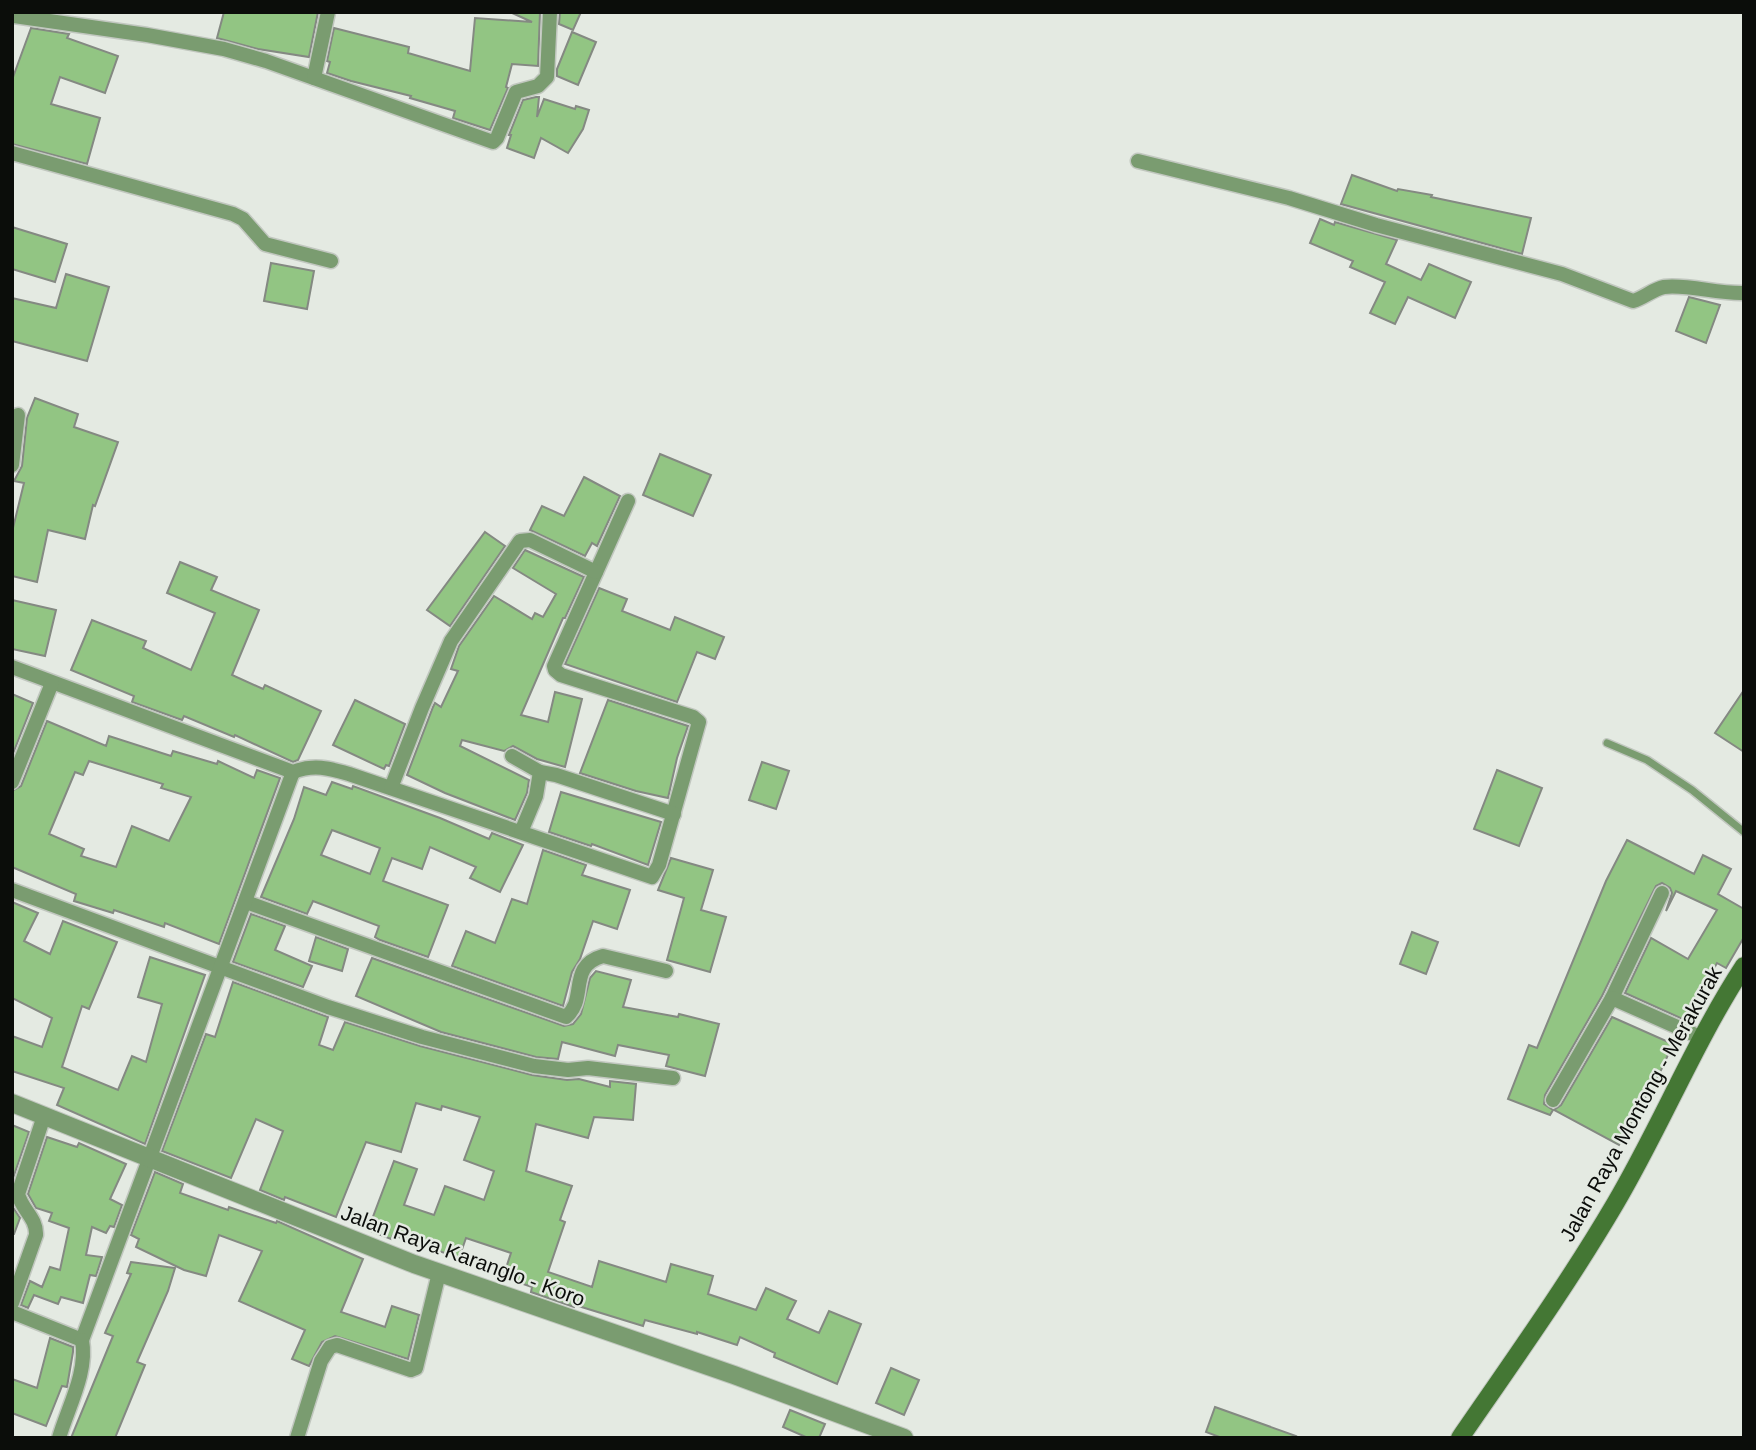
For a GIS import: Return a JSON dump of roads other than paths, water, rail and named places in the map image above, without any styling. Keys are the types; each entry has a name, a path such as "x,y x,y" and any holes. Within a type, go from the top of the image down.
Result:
{"main road":[{"name":"Jalan Raya Montong - Merakurak","path":"1460,1438 1609,1214 1702,1038 1744,966"}],"street":[{"path":"314,78 327,12"},
{"path":"14,16 224,49 266,61 493,142 516,92 538,86 547,77 550,12"},
{"path":"12,153 233,214 243,219 265,244 331,261"},
{"path":"1138,161 1289,198 1376,225 1562,274 1633,301 1669,286 1744,293"},
{"path":"12,465 18,415"},
{"path":"12,667 293,772 318,766 391,788 648,877 654,875 659,866 699,726 696,719 561,675 555,670 555,662 628,500"},
{"path":"391,788 451,641 520,541 530,540 596,572"},
{"path":"12,782 52,683"},
{"path":"512,756 540,772 674,814"},
{"path":"59,1438 81,1373 82,1340 293,772"},
{"path":"521,832 536,796 540,772"},
{"path":"12,890 220,967 422,1037 534,1066 568,1070 589,1068 673,1078"},
{"path":"1553,1100 1612,998 1662,894"},
{"path":"246,902 566,1017 572,1011 583,968 596,958 603,956 666,971"},
{"path":"1612,998 1702,1038"},
{"name":"Jalan Raya Karanglo - Koro","path":"12,1103 439,1273 734,1375 904,1438"},
{"path":"12,1303 36,1235 36,1224 22,1205 18,1194 44,1116"},
{"path":"297,1438 321,1361 330,1347 337,1345 411,1370 416,1368 439,1273"},
{"path":"12,1312 82,1340"}],"lane":[{"path":"1607,743 1647,760 1692,790 1744,832"}]}
